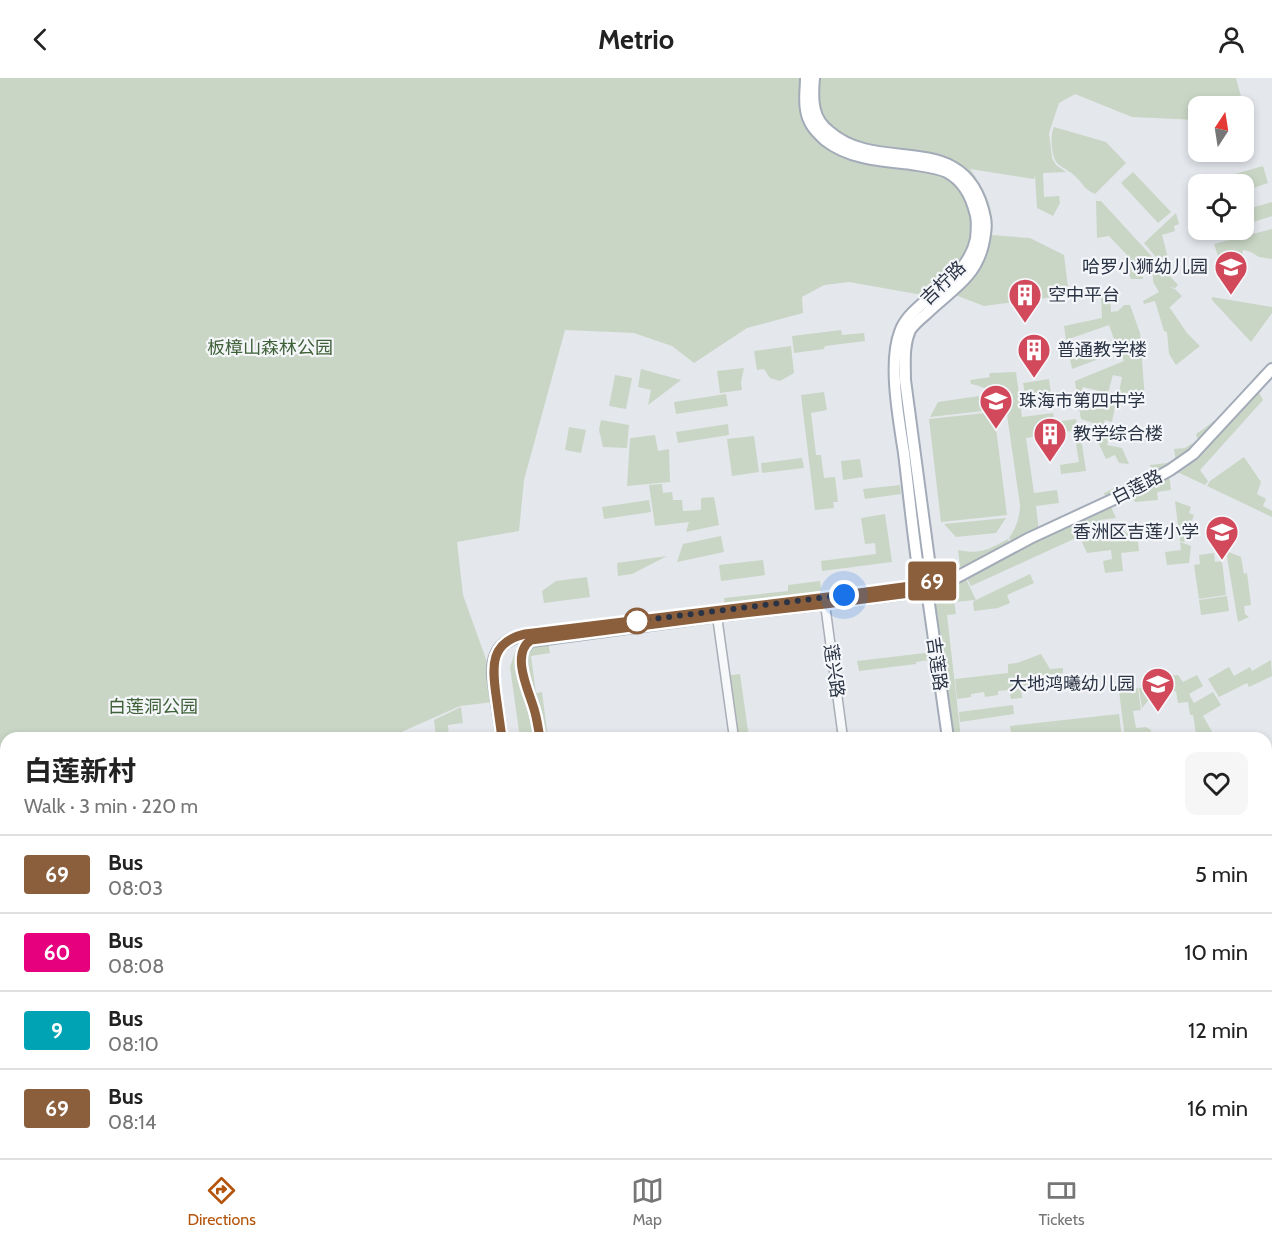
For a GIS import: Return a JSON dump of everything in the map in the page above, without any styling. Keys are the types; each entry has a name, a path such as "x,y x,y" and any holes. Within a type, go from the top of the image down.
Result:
{"main road":[{"name":"吉柠路","path":"806,78 808,117 812,126 830,143 871,159 926,166 948,173 962,183 971,200 977,220 975,241 967,261 949,281 905,321 895,350 898,405 919,575 931,586"},
{"name":"吉柠路","path":"814,78 815,111 819,120 834,137 860,148 927,158 951,165 969,180 977,192 986,221 985,237 976,265 960,284 912,327 905,351 905,380 931,586"},
{"name":"白莲路","path":"539,732 521,661 523,648 527,642 825,604 931,586 1140,487 1170,470 1193,454 1272,369"},
{"name":"白莲路","path":"501,732 493,668 495,656 501,646 514,637 931,586"},
{"name":"吉莲路","path":"931,586 947,732"}],"street":[{"name":"莲兴路","path":"825,604 842,732"},
{"path":"717,616 733,732"}],"green space":[{"name":"板樟山森林公园","path":"0,78 1236,78 1241,96 1188,96 1188,120 1132,117 1075,94 1059,103 1049,133 1052,158 1056,165 1066,172 1043,173 1044,197 1059,196 1060,203 1053,216 1037,208 1035,176 1034,179 970,169 988,200 992,216 992,235 1030,238 1064,255 1069,295 984,306 950,293 936,305 917,294 849,282 824,285 802,297 803,313 747,328 694,363 672,346 634,333 565,330 524,480 519,531 457,542 463,595 501,701 460,706 402,732 0,732"},
{"path":"1054,127 1106,142 1126,163 1095,194 1056,161 1052,146"},
{"path":"1263,166 1268,183 1254,188 1254,174 1235,174"},
{"path":"1133,172 1171,212 1158,223 1121,183"},
{"path":"1096,201 1101,201 1178,285 1175,288 1169,287 1182,296 1169,308 1187,333 1200,346 1176,365 1169,354 1167,332 1164,331 1155,301 1144,304 1143,301 1159,292 1153,282 1153,274 1143,274 1143,279 1131,279 1123,260 1127,255 1109,236 1097,238"},
{"path":"1272,202 1272,216 1254,222 1254,207"},
{"path":"1176,213 1179,224 1174,226 1175,231 1162,235 1168,258 1156,257 1144,243"},
{"path":"1272,229 1272,259 1259,257 1243,250 1240,268 1221,265 1214,244 1229,240 1254,240 1254,234"},
{"path":"1101,294 1110,294 1111,312 1118,311 1124,305 1130,305 1140,333 1145,400 1117,403 1122,377 1113,375 1108,393 1083,387 1080,396 1077,396 1075,381 1124,361 1120,351 1072,369 1070,359 1115,342 1109,325 1066,340 1064,326 1102,318"},
{"path":"1212,297 1272,307 1272,313 1251,342 1212,300"},
{"path":"841,330 842,335 864,333 865,341 794,353 792,336"},
{"path":"791,346 794,373 780,381 770,378 764,369 757,370 754,351"},
{"path":"744,368 742,390 720,393 717,371"},
{"path":"641,369 681,380 648,405 651,390 638,387"},
{"path":"1261,370 1266,375 1192,454 1107,501 1104,493 1152,471 1150,465 1176,462 1174,449 1185,448 1198,440 1196,434 1223,413"},
{"path":"1016,372 1022,417 1053,413 1055,422 1076,419 1077,430 1026,438 1034,493 1057,490 1059,503 1036,506 1039,532 1014,545 1009,538 1017,522 1020,505 1007,415 994,394 971,384 970,380 991,377 990,373"},
{"path":"615,375 632,378 626,409 609,406"},
{"path":"1049,379 1052,401 1027,404 1023,383"},
{"path":"1257,389 1263,400 1200,470 1208,481 1205,485 1173,470"},
{"path":"824,392 827,410 811,413 816,455 821,455 824,478 835,477 838,502 833,502 834,508 815,510 801,395"},
{"path":"726,394 728,406 676,414 674,402"},
{"path":"979,396 992,410 930,417 938,402"},
{"path":"1077,397 1115,406 1112,422 1105,420 1102,432 1110,434 1107,445 1122,448 1129,464 1119,463 1115,455 1106,459 1098,442 1094,440 1097,431 1093,423 1081,419"},
{"path":"994,412 1007,515 941,522 929,419"},
{"path":"601,420 629,425 627,448 603,447 599,430"},
{"path":"728,424 729,435 678,443 676,432"},
{"path":"569,427 586,430 581,453 565,450"},
{"path":"1080,431 1086,471 1061,474 1060,465 1079,462 1074,432"},
{"path":"655,435 658,451 669,449 670,482 627,486 630,438"},
{"path":"754,436 759,472 732,476 727,439"},
{"path":"1244,457 1261,482 1257,494 1266,499 1263,506 1272,511 1272,517 1207,486 1210,481"},
{"path":"802,458 804,468 762,473 761,463"},
{"path":"860,459 863,477 843,480 841,461"},
{"path":"1169,473 1171,490 1157,492 1158,500 1135,502 1131,494"},
{"path":"662,484 663,493 672,492 673,500 682,500 683,511 701,510 701,498 714,497 719,525 686,532 689,522 655,526 649,485"},
{"path":"900,485 901,494 865,499 863,489"},
{"path":"649,500 651,512 604,519 602,507"},
{"path":"1175,501 1191,507 1189,513 1194,515 1184,542 1180,541"},
{"path":"1109,503 1116,518 1100,520 1101,527 1081,529 1076,538 971,586 965,575"},
{"path":"885,514 892,562 822,571 821,561 876,554 875,543 865,544 861,518"},
{"path":"1006,518 996,533 956,537 944,524"},
{"path":"1122,529 1138,542 1139,551 1121,553 1123,571 1105,573 1103,561 1112,559 1111,550 1087,553 1081,540 1100,538 1100,531"},
{"path":"721,536 724,552 677,562 683,544"},
{"path":"1008,539 1012,546 961,573 958,550 979,551"},
{"path":"1180,542 1191,546 1189,563 1167,565 1165,552 1181,550"},
{"path":"1226,551 1241,557 1244,574 1247,573 1251,605 1244,606 1245,614 1249,617 1238,622"},
{"path":"1214,553 1215,562 1222,561 1226,595 1199,599 1194,565 1200,564 1199,555"},
{"path":"667,556 632,574 618,576 617,563"},
{"path":"763,560 765,575 721,581 719,565"},
{"path":"1030,574 1034,583 1007,595 1010,603 998,608 974,611 973,602 975,600 955,602 952,581 964,575 976,600"},
{"path":"587,577 590,597 544,603 542,591 556,581"},
{"path":"820,581 822,596 725,608 724,598 788,591 788,585"},
{"path":"951,581 956,614 947,615 960,732 949,732 928,591"},
{"path":"1227,596 1229,611 1201,615 1199,600"},
{"path":"548,640 550,653 531,656 536,693 542,692 547,732 519,732 510,667 516,649 531,642"},
{"path":"934,652 935,659 916,662 916,664 859,671 857,661"},
{"path":"1041,654 1050,669 1063,668 1063,673 1031,676 1032,685 1021,686 1022,698 1011,699 1009,690 998,691 998,695 985,697 984,692 957,699 955,679 1008,673 1008,664"},
{"path":"1271,660 1272,676 1249,687 1247,683 1219,697 1208,679 1229,667 1234,676 1250,667 1252,671"},
{"path":"740,674 748,732 732,732 724,676"},
{"path":"1178,675 1183,682 1197,675 1203,686 1189,694 1194,703 1213,692 1221,705 1203,716 1212,732 1196,732 1188,702 1178,703 1176,691 1154,694 1142,708 1139,688 1145,687 1143,678"},
{"path":"1138,688 1141,710 1133,711 1136,728 1146,727 1151,732 1124,732 1119,691"},
{"path":"1013,705 1014,714 960,722 959,712"},
{"path":"461,707 463,723 448,725 449,732 435,732 434,720"},
{"path":"1119,714 1121,732 1011,732 1010,726"}],"bus line":[{"name":"69","path":"501,732 493,668 495,656 501,646 514,637 844,595 932,581 943,583 933,590 531,640 523,648 521,661 539,732"}],"place":[{"name":"哈罗小狮幼儿园","path":"1231,296"},
{"name":"空中平台","path":"1025,324"},
{"name":"普通教学楼","path":"1034,379"},
{"name":"珠海市第四中学","path":"996,430"},
{"name":"教学综合楼","path":"1050,463"},
{"name":"香洲区吉莲小学","path":"1222,561"},
{"name":"大地鸿曦幼儿园","path":"1158,713"}],"route":[{"path":"637,621 844,595"}],"park label":[{"name":"白莲洞公园","path":"153,707"}]}
